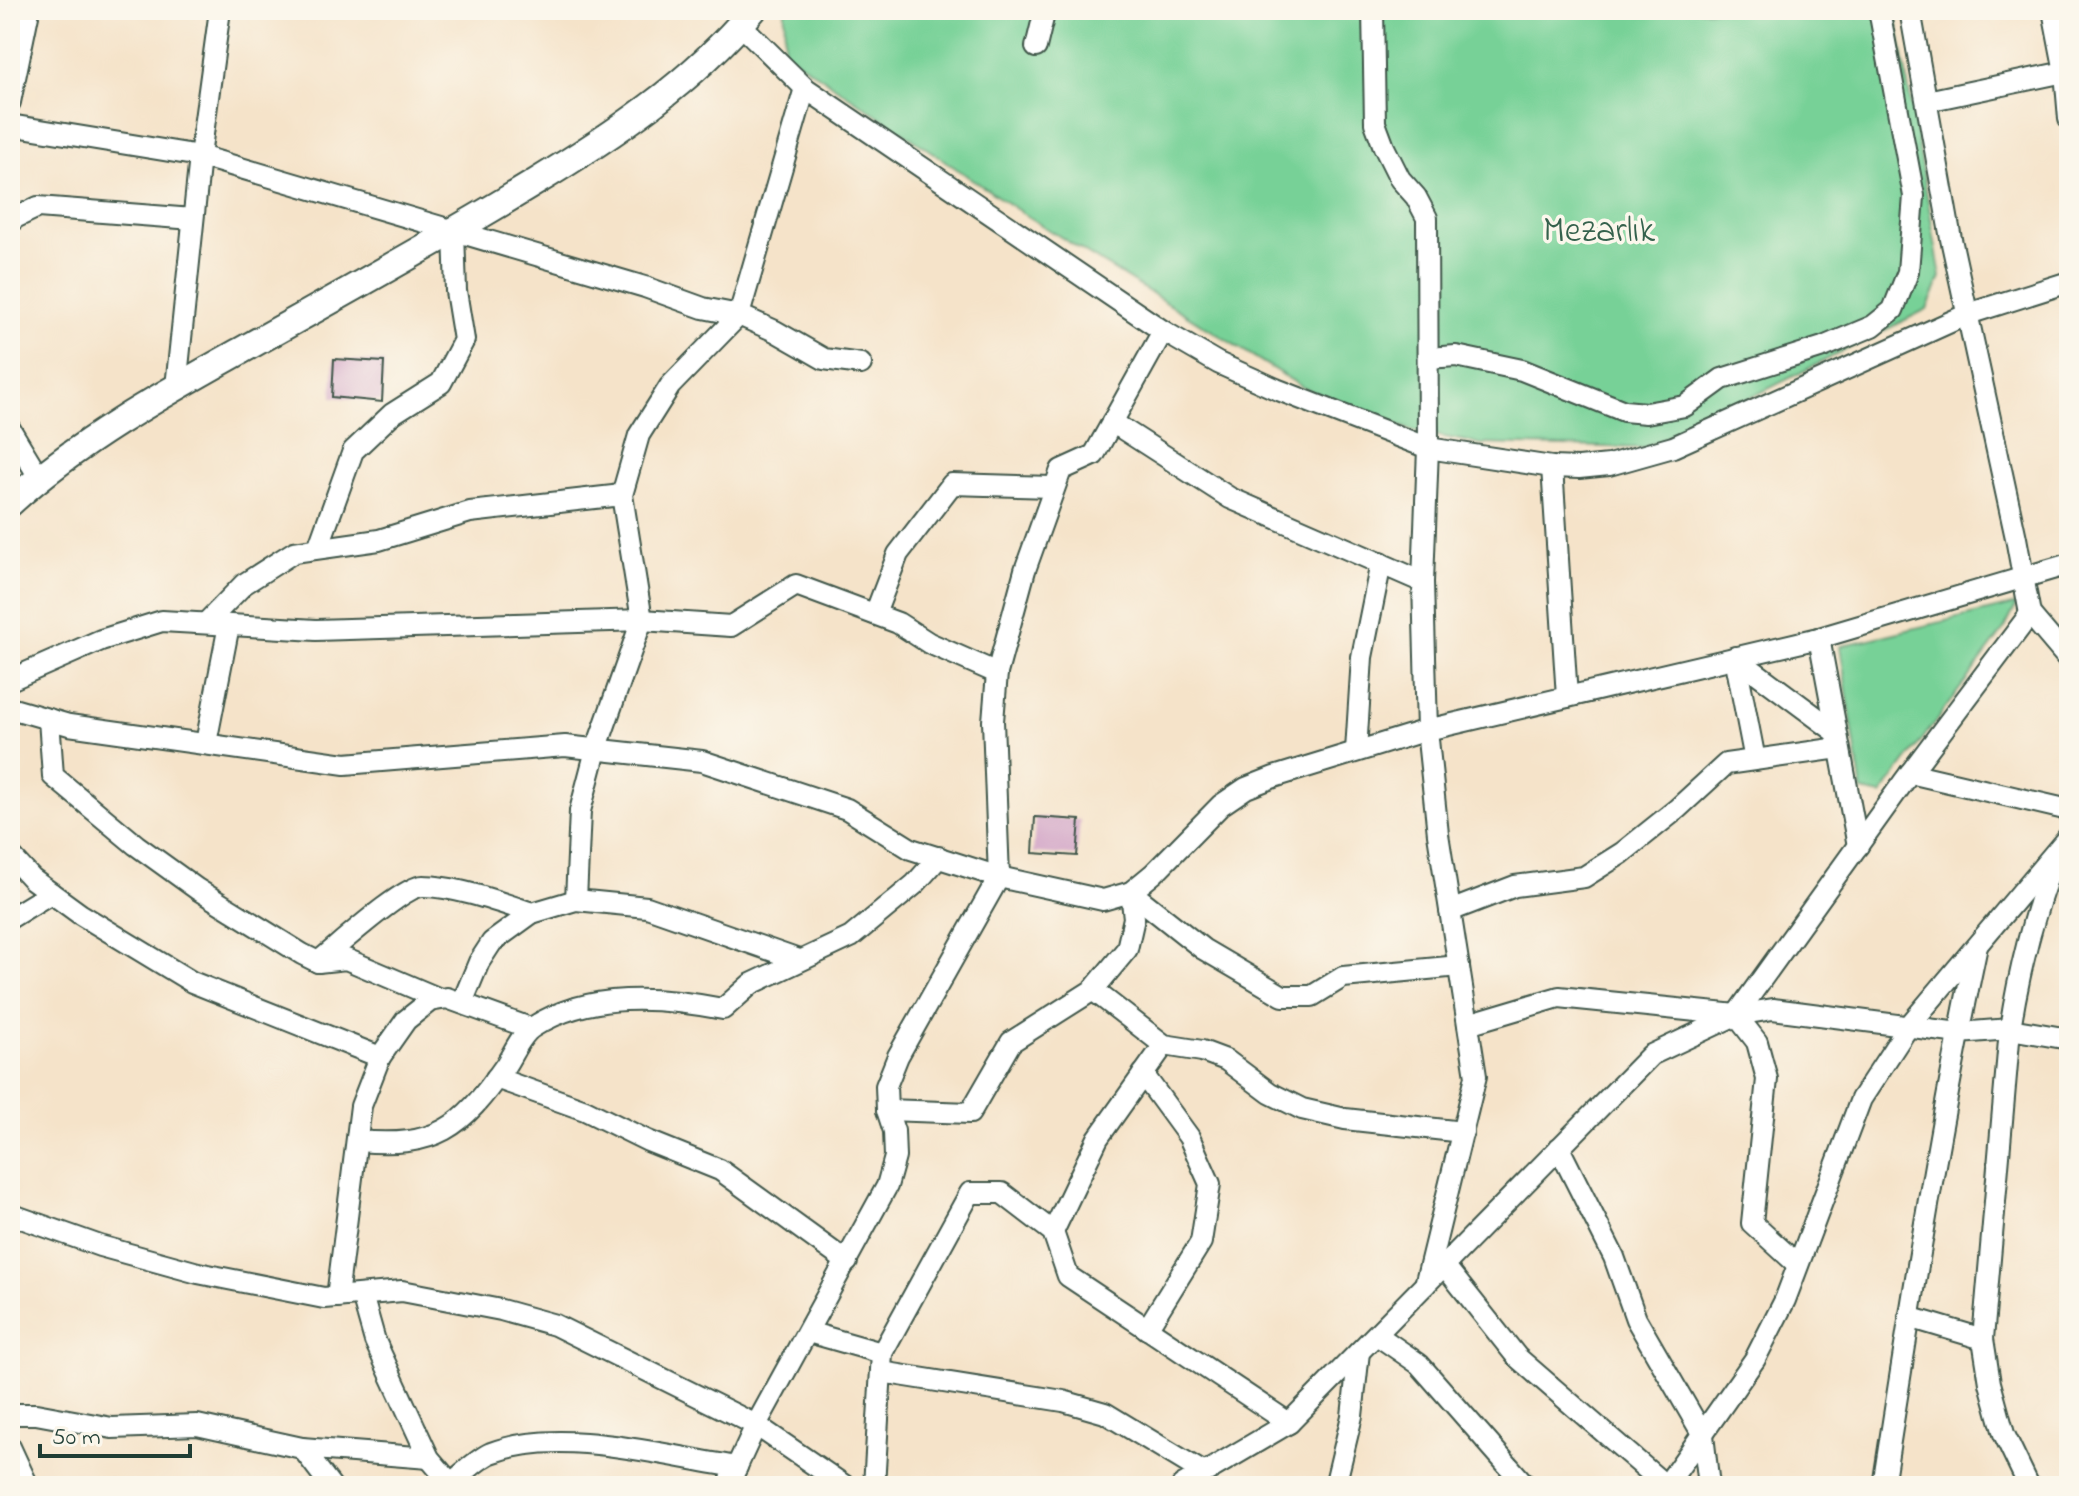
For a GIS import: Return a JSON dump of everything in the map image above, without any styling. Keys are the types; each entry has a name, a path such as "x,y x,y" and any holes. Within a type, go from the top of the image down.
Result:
{"main road":[{"path":"10,503 72,452 176,387 454,232 621,128 662,98 747,17"}],"street":[{"path":"10,102 29,10"},
{"path":"176,387 200,156 220,10"},
{"path":"1036,47 1045,10"},
{"path":"1373,10 1375,123 1400,179 1416,197 1427,218 1428,448 1423,582 1427,730 1438,834 1476,1076 1425,1285"},
{"path":"1428,358 1456,356 1522,370 1624,411 1656,412 1685,406 1722,379 1823,347 1873,326 1893,310 1908,272 1914,196 1879,10"},
{"path":"1910,10 2030,614 2069,660"},
{"path":"2053,10 2067,72 2069,119"},
{"path":"747,17 805,88 1163,331 1218,363 1276,389 1428,448 1552,467 1609,465 1673,447 1968,314 2069,282"},
{"path":"1927,101 2067,72"},
{"path":"576,900 580,811 596,750 642,620 622,495 639,435 670,386 739,315 805,88"},
{"path":"10,125 200,156 645,287 703,308 739,315 824,359 861,364"},
{"path":"10,223 38,207 193,219"},
{"path":"318,548 353,451 392,414 441,383 464,340 456,291 454,232"},
{"path":"362,1295 375,1341 429,1458 452,1485 488,1454 529,1443 593,1443 733,1476 756,1425 887,1186 895,1157 886,1086 898,1056 999,877 993,721 997,673 1025,570 1053,487 1061,470 1094,455 1163,331"},
{"path":"1112,422 1230,498 1423,582"},
{"path":"10,429 39,477"},
{"path":"1552,467 1567,697"},
{"path":"875,614 898,554 952,484 1053,487"},
{"path":"206,623 244,584 294,552 379,540 470,512 622,495"},
{"path":"1356,751 1362,657 1381,563"},
{"path":"10,708 69,725 345,764 565,746 702,761 847,809 911,849 999,877 1103,900 1131,892 1221,805 1246,788 1427,730 1819,638 2069,564"},
{"path":"10,680 101,640 162,621 316,630 642,620 731,626 796,585 898,623 929,643 997,673"},
{"path":"1736,1015 1910,773 2030,614"},
{"path":"206,743 229,625"},
{"path":"1819,638 1858,846"},
{"path":"1735,657 1838,740"},
{"path":"1735,657 1755,760"},
{"path":"49,719 53,776 136,845 197,889 318,962 346,959 440,999"},
{"path":"1450,911 1515,886 1584,877 1622,853 1666,818 1726,764 1838,740"},
{"path":"1910,773 2069,810"},
{"path":"1444,1265 1517,1357 1666,1486 1755,1359 1785,1300 1861,1099 1908,1027 2063,842"},
{"path":"2029,1486 2004,1434 1990,1383 1983,1339 2010,1029 2017,983 2035,912 2063,842"},
{"path":"10,855 32,879 80,914 192,982 380,1057"},
{"path":"358,1141 393,1144 417,1141 456,1124 496,1078 530,1028 575,1007 630,999 681,1001 723,1009 751,984 851,937 915,884 939,857"},
{"path":"318,962 397,899 420,886 483,897 532,913"},
{"path":"1131,892 1203,949 1283,996 1312,996 1343,977 1459,966"},
{"path":"887,1110 970,1113 1011,1042 1093,990 1127,949 1134,918 1131,892"},
{"path":"10,918 51,893"},
{"path":"462,1003 479,962 492,942 532,913 576,900 647,907 799,960"},
{"path":"1883,1486 1909,1317 1977,943"},
{"path":"1093,990 1164,1045 1202,1051 1226,1060 1270,1093 1302,1109 1345,1119 1463,1132"},
{"path":"1468,1024 1559,997 1662,1005 1736,1015 1757,1042 1767,1079 1752,1223 1797,1264"},
{"path":"337,1297 361,1106 380,1057 406,1020 430,1001 447,998 530,1028"},
{"path":"1182,1486 1289,1423 1651,1055 1736,1015 1773,1009 1959,1033 2010,1029 2069,1039"},
{"path":"1053,1232 1098,1138 1164,1045"},
{"path":"1143,1074 1189,1137 1210,1184 1201,1242 1147,1329"},
{"path":"496,1078 585,1110 648,1141 720,1170 847,1262"},
{"path":"1559,1148 1614,1257 1636,1319 1703,1435 1709,1486"},
{"path":"874,1486 882,1362 970,1193 1002,1193 1053,1232 1068,1276 1289,1423"},
{"path":"10,1214 100,1246 198,1273 324,1298 402,1291 501,1310 555,1325 756,1425 845,1486"},
{"path":"1909,1317 1983,1339"},
{"path":"808,1332 882,1362 1105,1413 1204,1473"},
{"path":"1377,1335 1419,1364 1526,1486"},
{"path":"1335,1486 1352,1416 1359,1352"},
{"path":"10,1414 36,1414 112,1428 197,1425 302,1448 429,1458"},
{"path":"10,1447 28,1486"},
{"path":"302,1448 331,1486"}],"green space":[{"name":"Mezarlık","path":"785,10 1895,10 1941,277 1927,309 1643,448 1481,444 1413,431 1304,388 1025,215 784,52"},
{"path":"2017,604 2005,628 1881,795 1862,791 1840,646"}],"building":[{"path":"334,359 384,362 382,402 332,397"},
{"path":"1035,817 1080,820 1077,856 1033,853"}]}
